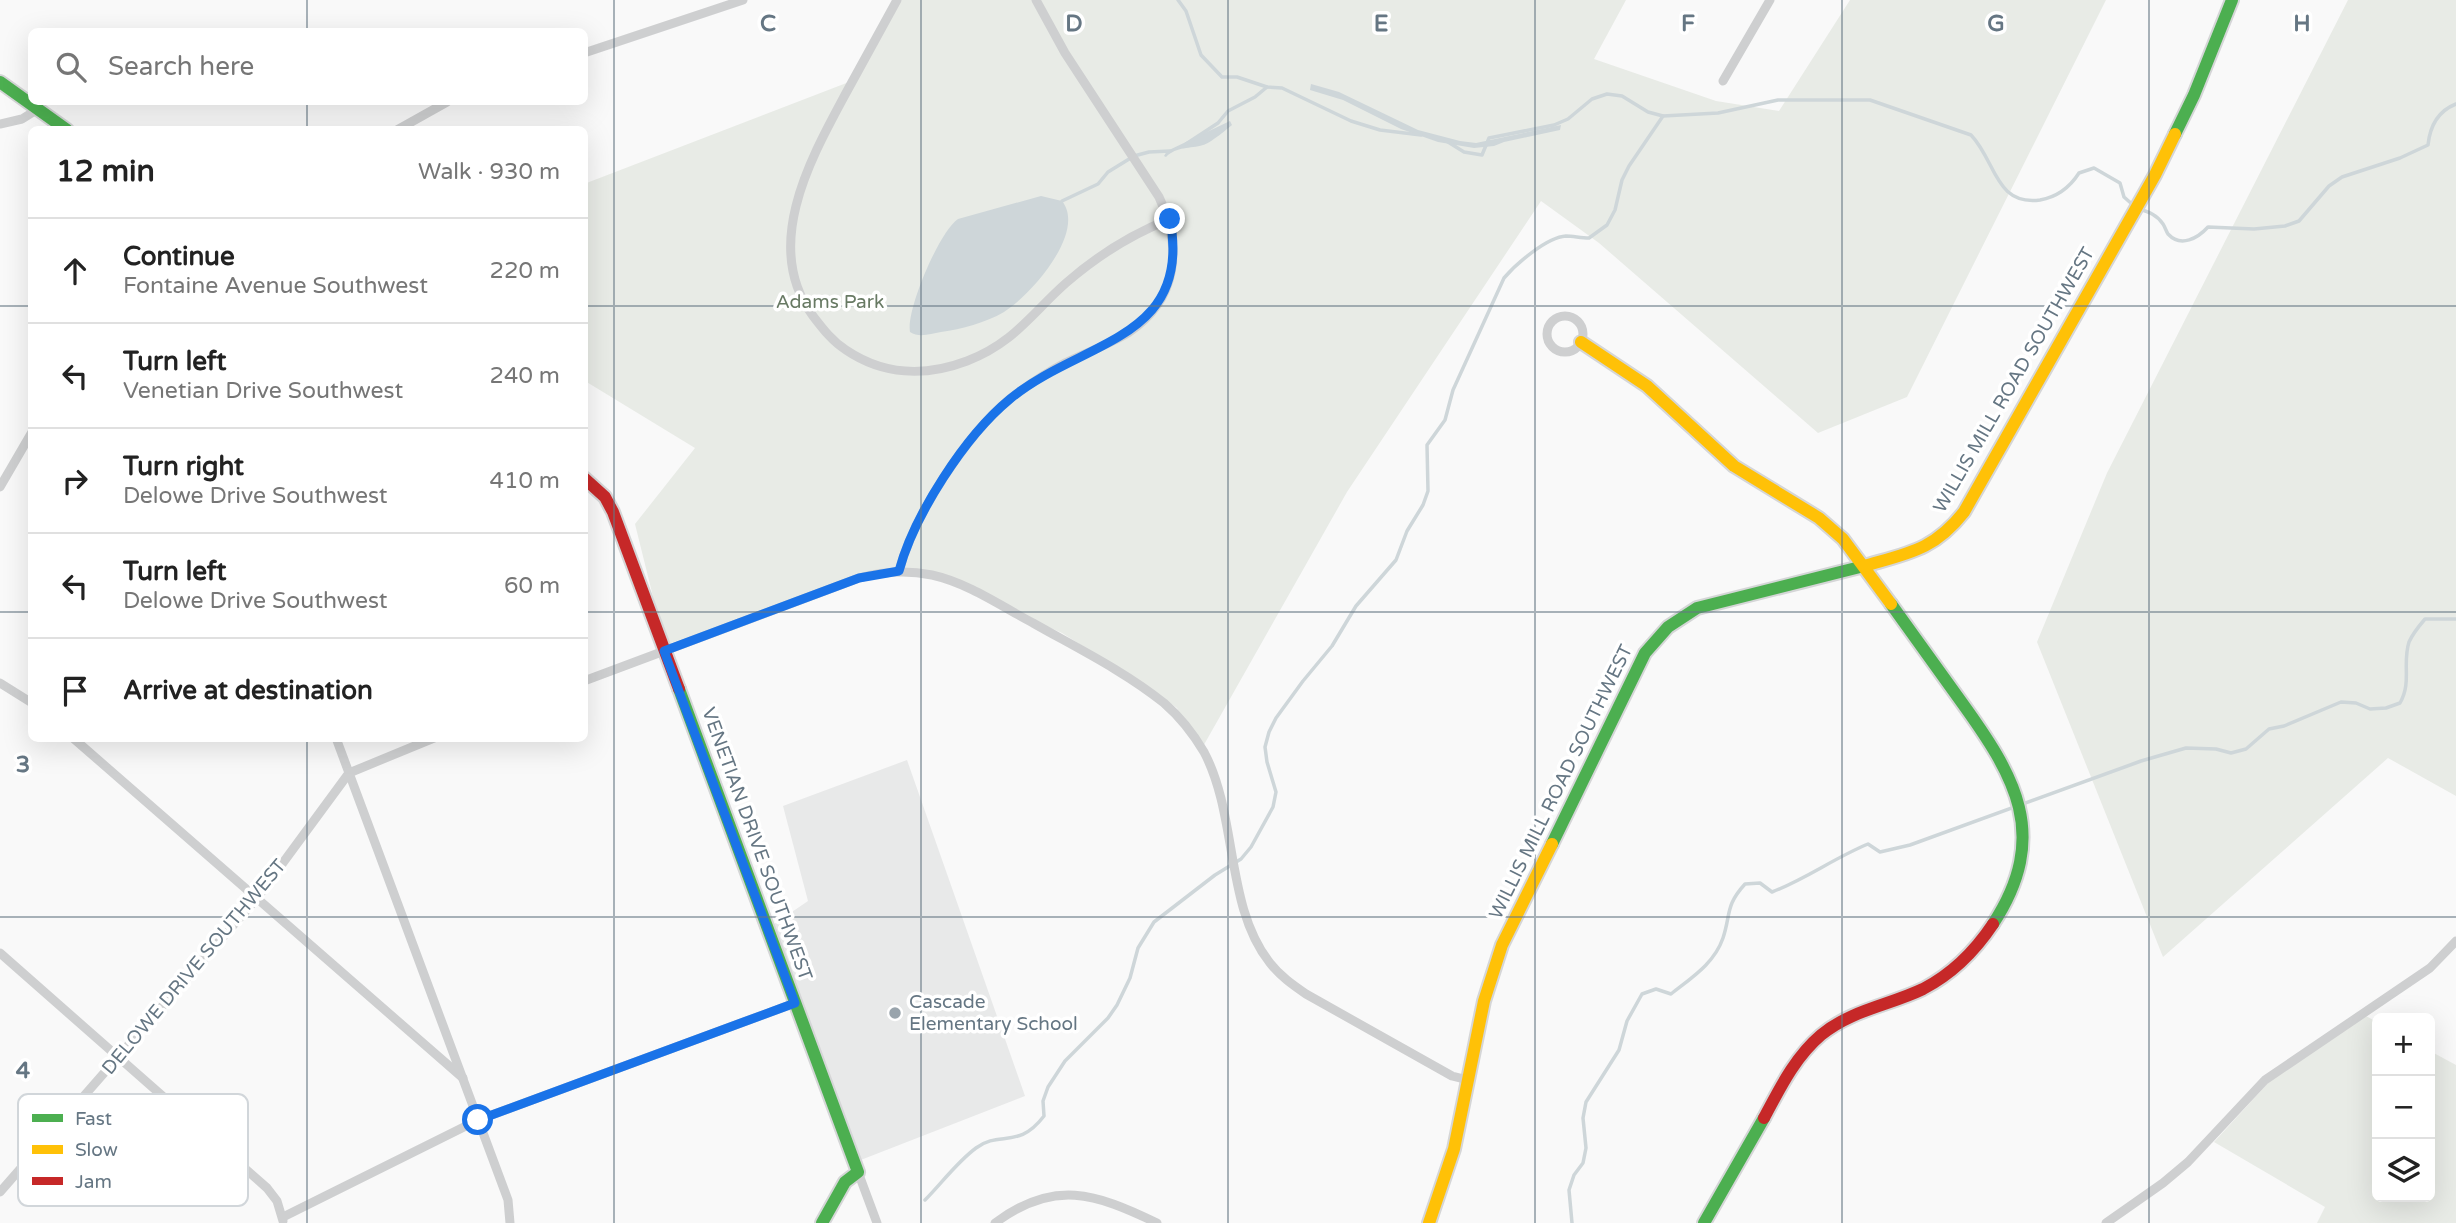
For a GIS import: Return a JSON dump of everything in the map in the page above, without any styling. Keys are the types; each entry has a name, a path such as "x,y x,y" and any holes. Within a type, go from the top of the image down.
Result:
{"street":[{"path":"588,52 743,0"},
{"path":"897,0 819,144 795,208 790,243 794,278 806,306 838,345 874,366 894,372 930,370 965,362 989,352 1011,338 1066,284 1105,253 1139,232 1170,219"},
{"path":"899,571 905,548 946,474 988,419 1034,381 1064,363 1126,334 1141,323 1154,309 1166,288 1173,267 1174,242 1170,219 1160,197 1065,53 1036,0"},
{"path":"1723,81 1770,0"},
{"name":"WILLIS MILL ROAD SOUTHWEST","path":"1429,1223 1454,1149 1484,1000 1502,945 1655,638 1672,621 1697,608 1864,566 1930,545 1949,531 1964,512 2155,175 2194,95 2232,0"},
{"path":"0,82 28,102"},
{"path":"32,105 61,126"},
{"path":"404,126 442,105"},
{"path":"0,124 22,118 38,109"},
{"path":"1561,317 1575,319 1581,327 1581,342 1569,351 1554,348 1547,335 1549,326 1561,317"},
{"path":"1581,342 1647,386 1734,466 1819,518 1843,539 1987,737 2006,768 2021,810 2023,832 2017,876 1983,939 1944,977 1923,989 1839,1020 1820,1034 1804,1051 1704,1223"},
{"path":"0,487 28,439"},
{"name":"VENETIAN DRIVE SOUTHWEST","path":"588,482 605,497 613,512 858,1172"},
{"path":"588,680 859,578 899,571 934,575 978,593 1124,674 1166,705 1192,735 1213,772 1221,796 1246,917 1255,940 1270,963 1286,980 1306,994 1452,1076 1468,1080"},
{"path":"0,683 28,700"},
{"path":"78,742 463,1079"},
{"path":"337,742 508,1200 510,1223"},
{"path":"349,773 424,742"},
{"name":"DELOWE DRIVE SOUTHWEST","path":"86,1094 257,898 349,773"},
{"path":"2106,1223 2188,1162 2266,1080 2430,968 2456,941"},
{"path":"0,953 159,1094"},
{"path":"248,1171 277,1201 283,1220 478,1120 795,1003"},
{"name":"DELOWE DRIVE SOUTHWEST","path":"0,1192 18,1172"},
{"path":"822,1223 845,1182 858,1172 877,1223"},
{"path":"995,1223 1016,1207 1047,1196 1064,1194 1100,1199 1157,1223"}],"shaded area":[{"path":"1311,84 1339,92 1418,130 1460,141 1476,143 1561,125 1560,130 1494,146 1474,148 1438,142 1401,129 1343,100 1310,90"},
{"path":"1230,121 1232,125 1206,144 1179,149 1164,156 1167,151"},
{"path":"1041,196 1062,201 1068,214 1067,229 1052,262 1028,292 1004,312 981,322 925,335 910,332 918,290 933,255 950,227 958,219"},
{"name":"Cascade Elementary School","path":"907,760 1025,1096 853,1163 764,931 808,901 783,806"}],"green space":[{"name":"Adams Park","path":"895,0 1626,0 1594,59 1716,101 1779,111 1850,0 2106,0 1907,397 1818,433 1599,243 1541,201 1347,492 1201,750 1177,708 1062,633 939,578 895,567 665,645 635,524 695,448 588,383 588,182 849,82"},
{"path":"2348,0 2456,0 2456,796 2388,758 2163,957 2037,642 2107,473"},
{"path":"2366,1016 2372,1019 2372,1202 2435,1202 2435,1054 2456,1065 2456,1223 2317,1223 2325,1207 2214,1142 2280,1070"}],"waterway":[{"path":"1178,0 1186,11 1201,55 1222,77 1237,77 1267,87 1282,88 1351,121 1380,130 1421,135"},
{"path":"1186,144 1218,123 1228,111 1255,97 1267,87"},
{"path":"1448,142 1464,152 1482,155 1489,138 1554,125 1568,119 1592,99 1607,94 1622,96 1648,112 1663,116 1718,113 1778,100 1870,100 1971,135 1998,180 2014,196 2025,200 2046,199 2062,191 2079,173 2094,168 2120,183 2124,197 2133,205"},
{"path":"2139,209 2155,216 2173,238 2184,241 2194,238 2208,227 2254,229 2285,226 2299,221 2329,186 2342,177 2400,158 2428,145 2436,120 2456,104"},
{"path":"925,1200 976,1148 993,1140 1026,1133 1035,1126 1044,1116 1043,1101 1048,1087 1065,1061 1108,1018 1117,1005 1130,978 1138,948 1154,922 1215,875 1241,859 1251,847 1273,807 1276,792 1265,747 1269,732 1303,681 1332,646 1356,606 1396,560 1407,531 1428,491 1427,445 1445,420 1453,390 1504,278 1524,259 1550,241 1566,236 1589,238 1607,225 1615,210 1622,180 1629,166 1663,116"},
{"path":"1062,201 1098,184 1108,172 1134,156 1170,151"},
{"path":"1572,1223 1569,1190 1574,1175 1583,1163 1586,1148 1583,1118 1586,1102 1619,1050 1627,1021 1642,994 1656,989 1671,994 1708,963 1723,938 1731,904 1745,884 1760,883 1772,892 1868,844 1880,852 1910,845 2141,761 2186,748 2216,749 2231,753 2246,749 2269,729 2284,726 2341,702 2356,703 2370,709 2386,708 2400,703 2405,688 2407,650 2414,633 2425,619 2456,619"}],"traffic: fast":[{"path":"2175,134 2194,95 2232,0"},
{"path":"0,82 28,102"},
{"path":"32,105 61,126"},
{"path":"1552,844 1645,653 1668,627 1697,608 1864,566"},
{"path":"1891,604 1980,728 2010,781 2019,807 2023,834 2020,862 2010,892 1993,924"},
{"path":"679,689 858,1172 845,1182 822,1223"},
{"path":"1704,1223 1764,1118"}],"traffic: slow":[{"path":"1864,566 1920,548 1942,535 1964,512 2155,175 2175,134"},
{"path":"1581,342 1647,386 1734,466 1819,518 1843,539 1891,604"},
{"path":"1429,1223 1454,1149 1484,1001 1502,945 1552,844"}],"traffic: jam":[{"path":"588,482 605,497 613,512 679,689"},
{"path":"1764,1118 1796,1063 1821,1035 1845,1020 1934,983 1962,961 1993,924"}],"place":[{"name":"Cascade Elementary School","path":"895,1013"}],"route":[{"path":"478,1120 795,1003 664,651 859,578 899,571 905,548 946,474 988,419 1034,381 1064,363 1126,334 1154,309 1166,288 1173,267 1174,242 1170,219"}]}
